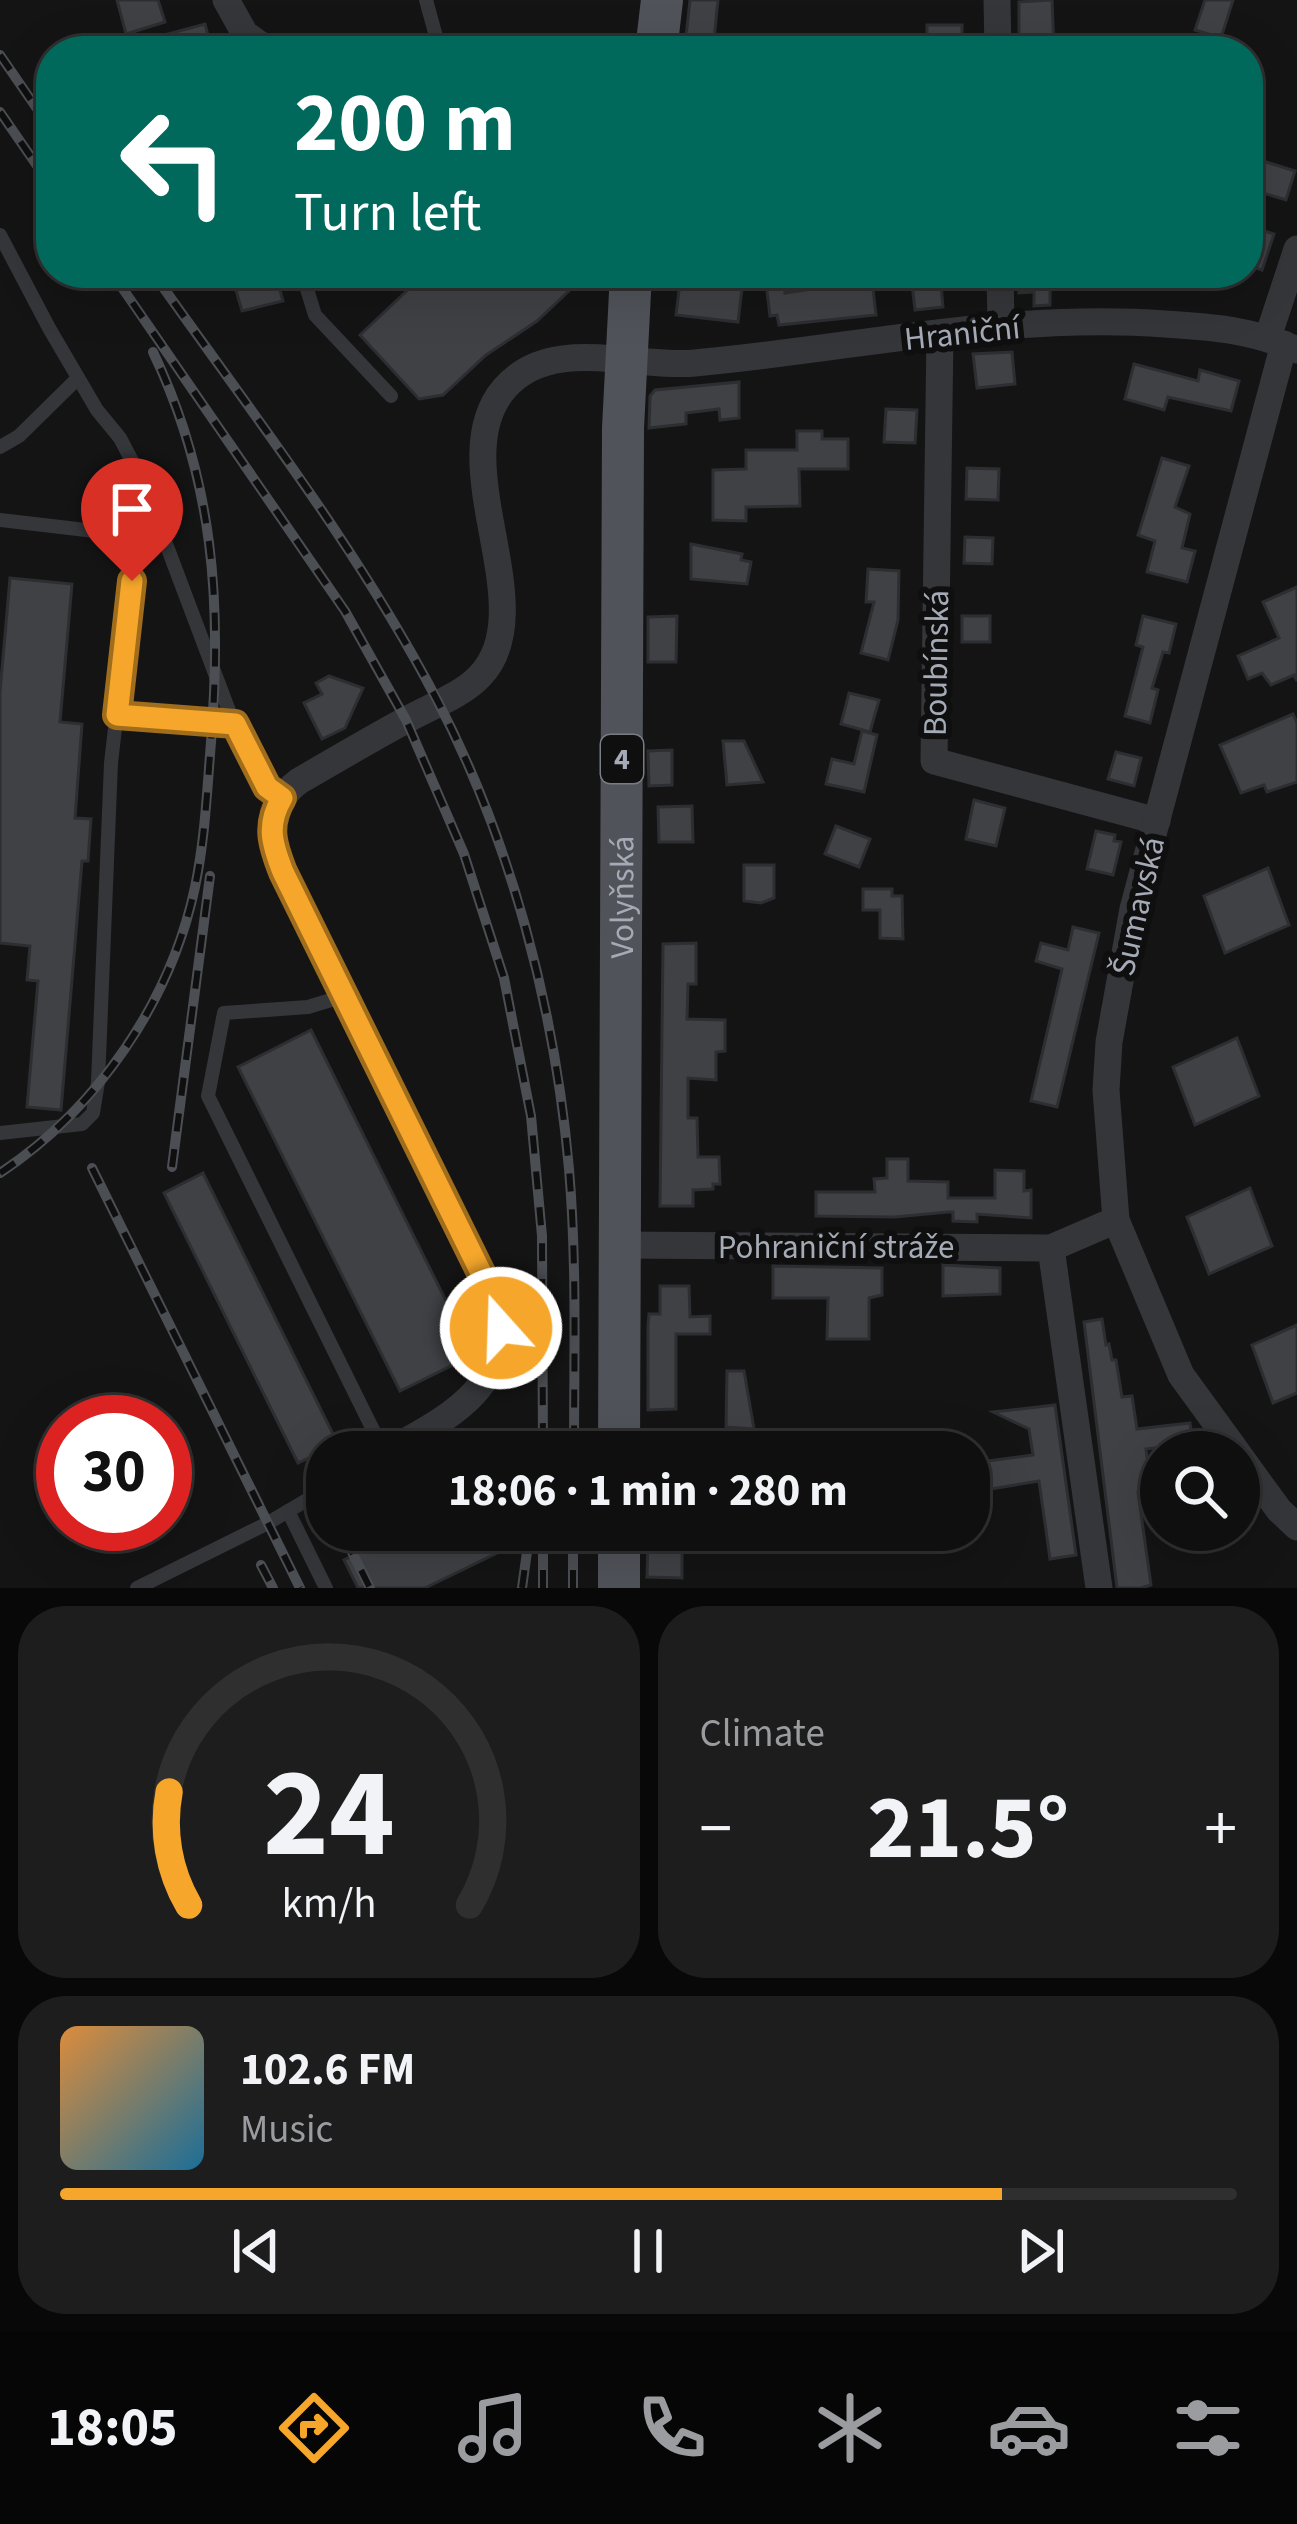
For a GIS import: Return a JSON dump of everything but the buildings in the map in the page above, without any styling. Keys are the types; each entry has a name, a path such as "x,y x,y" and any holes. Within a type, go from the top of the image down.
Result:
{"main road":[{"path":"658,36 662,0"},
{"name":"Volyňská","path":"620,1431 625,357 630,288"},
{"path":"619,1551 619,1588"}],"street":[{"path":"226,0 248,36"},
{"path":"997,0 998,36"},
{"name":"Šumavská","path":"1221,1431 1181,1375 1116,1220 1106,1090 1109,1042 1132,909 1285,330 1297,249"},
{"path":"1000,288 1001,326"},
{"name":"Hraniční","path":"282,798 299,781 467,687 482,674 498,646 502,617 482,454 484,427 506,385 536,366 625,357 688,364 1001,326 1115,320 1285,330"},
{"name":"Boubínská","path":"940,333 934,761 1157,821"},
{"path":"282,798 272,819 274,850 497,1305 501,1328 495,1364 471,1398 419,1431"},
{"name":"Pohraniční stráže","path":"620,1245 1051,1248 1116,1220"},
{"path":"1051,1248 1099,1588"},
{"name":"Šumavská","path":"1260,1484 1297,1527"}],"lane":[{"path":"226,0 234,36"},
{"path":"425,0 436,36"},
{"path":"0,236 78,378 120,438 142,480 235,724 267,787 282,798"},
{"path":"307,288 315,315 391,397"},
{"path":"0,447 19,436 78,378"},
{"path":"0,520 103,532 124,554 132,581 111,763 93,1113 82,1124 0,1133"},
{"path":"117,715 235,724"},
{"path":"344,996 308,1007 224,1013 208,1096 376,1431"},
{"path":"137,1588 306,1500"},
{"path":"288,1511 326,1588"}],"railway":[{"path":"0,55 36,107"},
{"path":"0,112 36,164"},
{"path":"122,288 345,611 406,720 464,854 504,978 531,1116 542,1236 543,1431"},
{"path":"164,288 372,587 436,698 486,809 541,987 562,1109 573,1240 574,1431"},
{"path":"0,1173 68,1117 125,1049 168,971 195,887 214,691 214,591 201,495 189,447 153,352"},
{"path":"172,1167 210,876"},
{"path":"92,1168 300,1588"},
{"path":"352,1551 370,1588"},
{"path":"522,1588 527,1551"},
{"path":"543,1551 543,1588"},
{"path":"573,1551 573,1588"},
{"path":"261,1565 273,1588"}],"route":[{"path":"132,581 117,715 235,724 267,787 282,798 272,819 271,838 283,872 497,1305 501,1328"}]}
